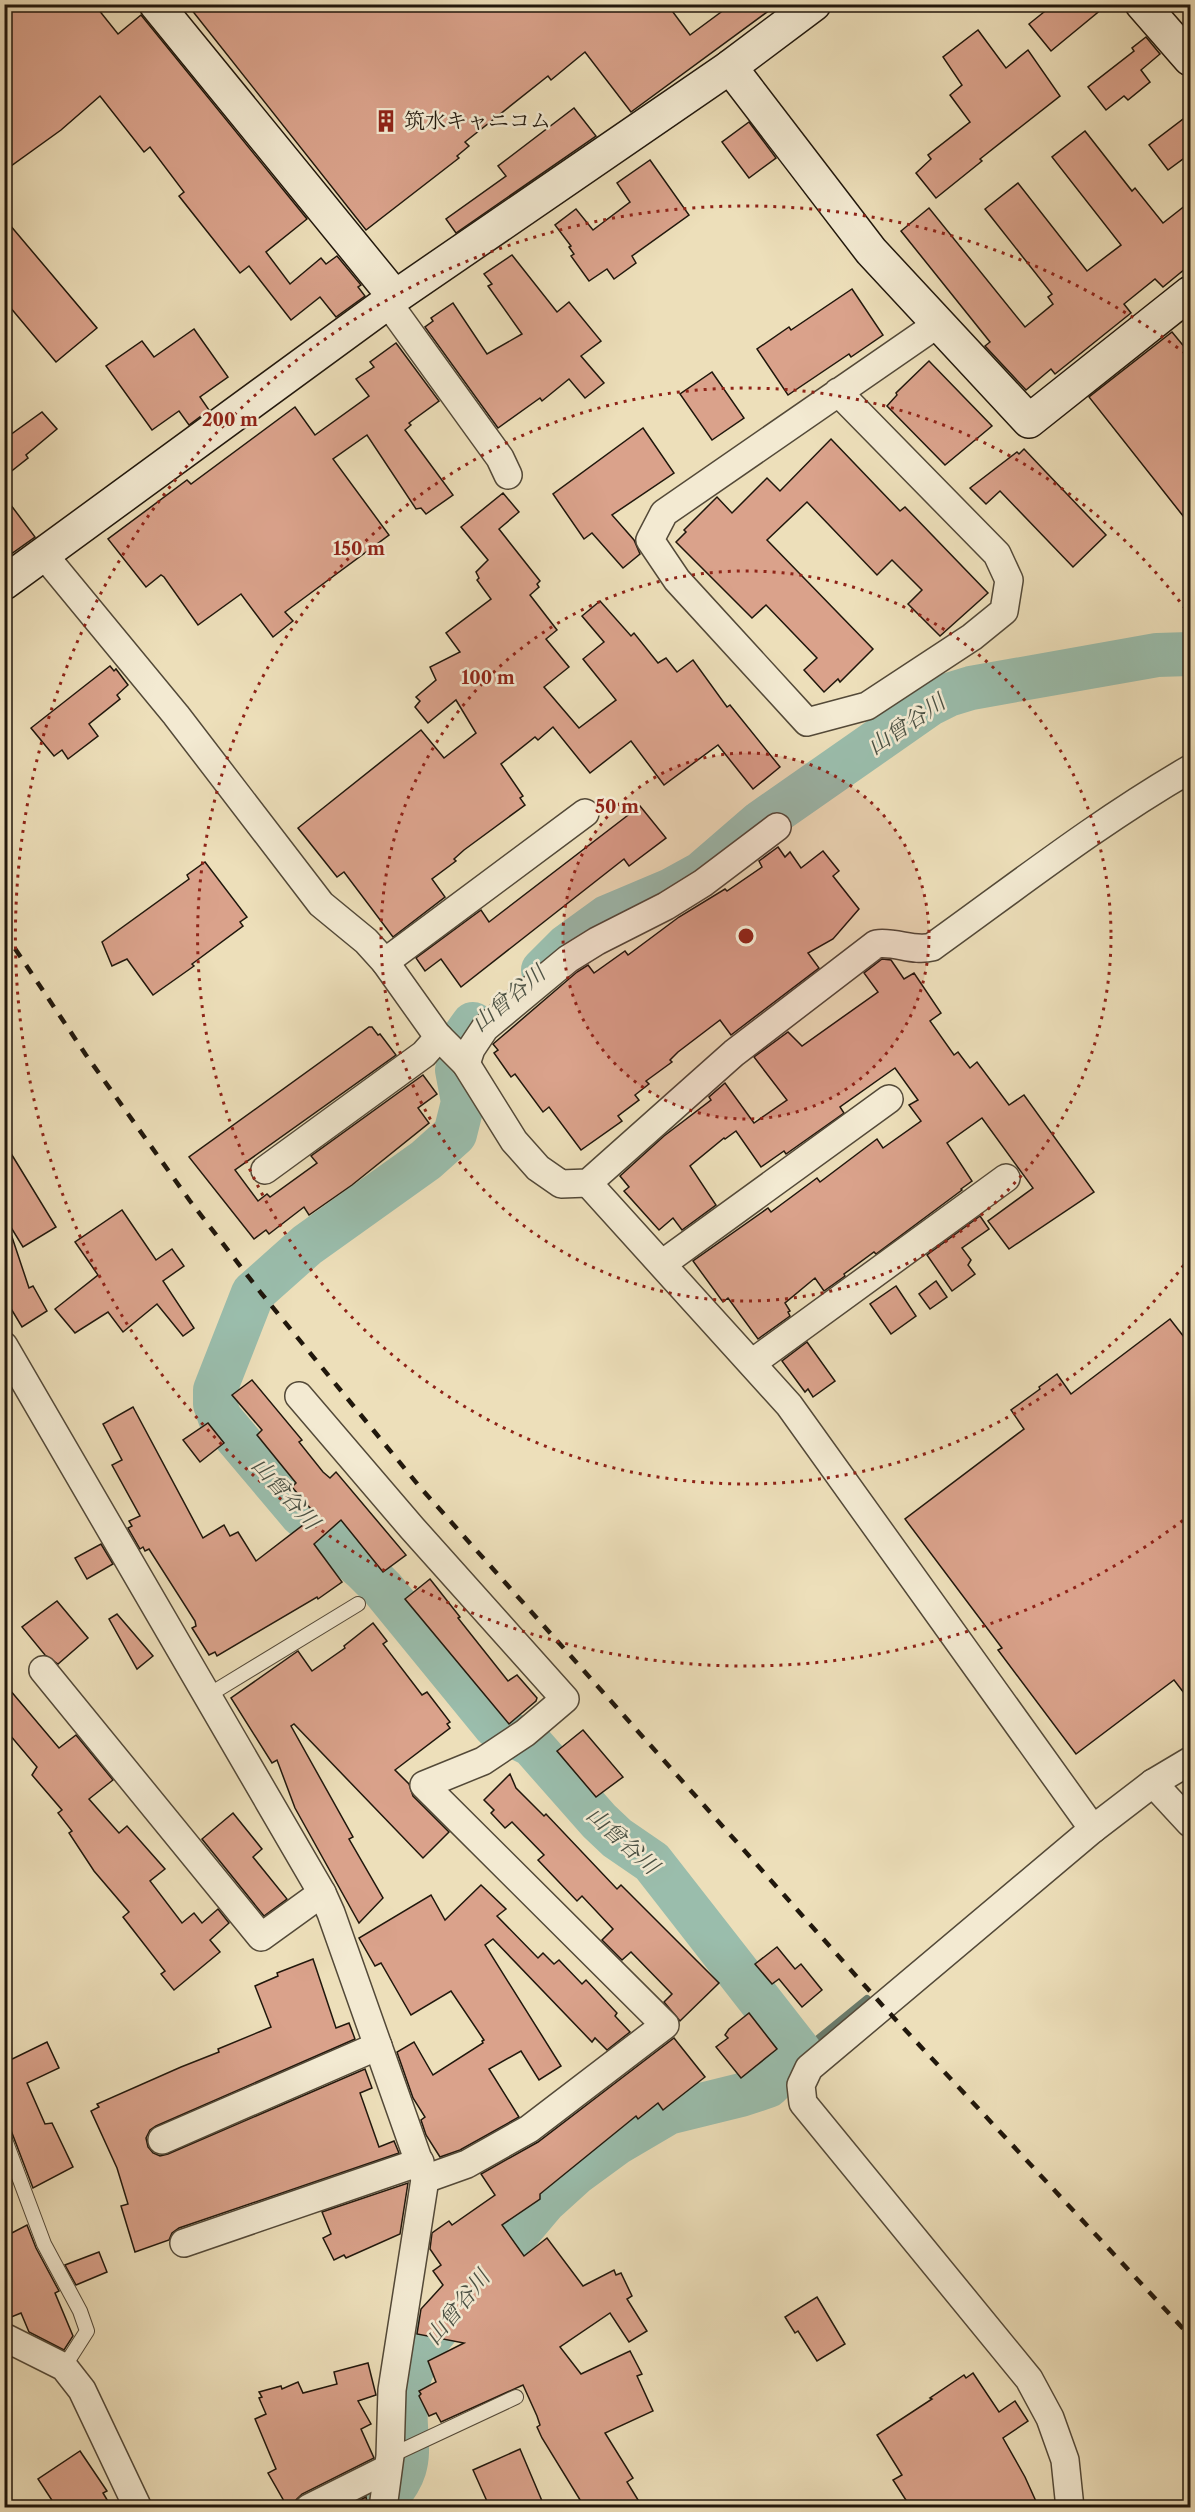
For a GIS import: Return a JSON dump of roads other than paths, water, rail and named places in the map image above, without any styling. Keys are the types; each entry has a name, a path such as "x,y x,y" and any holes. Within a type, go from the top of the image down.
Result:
{"street":[{"path":"156,4 392,300 500,458 508,474"},
{"path":"4,584 392,300 730,67 814,4"},
{"path":"1142,4 1191,59"},
{"path":"730,67 871,251 1029,421 1191,292"},
{"path":"838,392 997,555 1009,580 1004,611 972,637 867,706 807,722 677,580 650,540 664,513 838,392 939,324"},
{"path":"44,555 176,715 321,904 366,941 385,962 454,1051 514,1142 538,1168 561,1184 588,1183 610,1161 734,1053 876,944 887,942 919,950 932,947 1142,796 1191,769"},
{"path":"385,962 585,813"},
{"path":"265,1170 424,1054 471,1049 485,1028 568,959 597,941 666,906 703,883 777,827"},
{"path":"662,1264 889,1099"},
{"path":"752,1363 1006,1178"},
{"path":"588,1183 752,1363 796,1415 1093,1829"},
{"path":"4,1346 321,1893 331,1913 423,2170 392,2390 393,2470 309,2508"},
{"path":"184,2243 423,2170 467,2164 529,2129 664,2025 424,1785 483,1761 525,1733 565,1700 412,1528 299,1396"},
{"path":"43,1671 261,1937 321,1893"},
{"path":"1070,2508 1065,2460 1050,2418 1029,2379 803,2103 801,2085 809,2068 1093,1829 1154,1783 1191,1761"},
{"path":"1154,1783 1191,1823"},
{"path":"162,2140 378,2046"},
{"path":"4,2337 64,2367 82,2390 138,2508"}],"lane":[{"path":"207,1696 358,1604"},
{"path":"4,2137 44,2244 80,2311 87,2331 64,2367"},
{"path":"393,2470 516,2397"}],"waterway":[{"name":"山曾谷川","path":"543,970 567,946 607,917 671,890 702,873 761,822 930,704 948,695 971,688 1157,655 1190,654"},
{"name":"山曾谷川","path":"377,2508 391,2493 405,2467 407,2455 405,2413 408,2381 426,2342 544,2202 576,2173 617,2143 668,2113 768,2086 801,2053 652,1862 617,1838 599,1821 532,1745 495,1726 383,1589 301,1514 220,1418 215,1404 215,1390 253,1293 307,1245 426,1160 455,1134 463,1102 457,1070 463,1038 473,1024"},
{"path":"801,2053 867,1999"}],"railway":[{"path":"4,932 86,1055 190,1201 261,1293 419,1486 883,2006 1190,2336"}],"place":[{"name":"筑水キャニコム","path":"386,121"}]}
